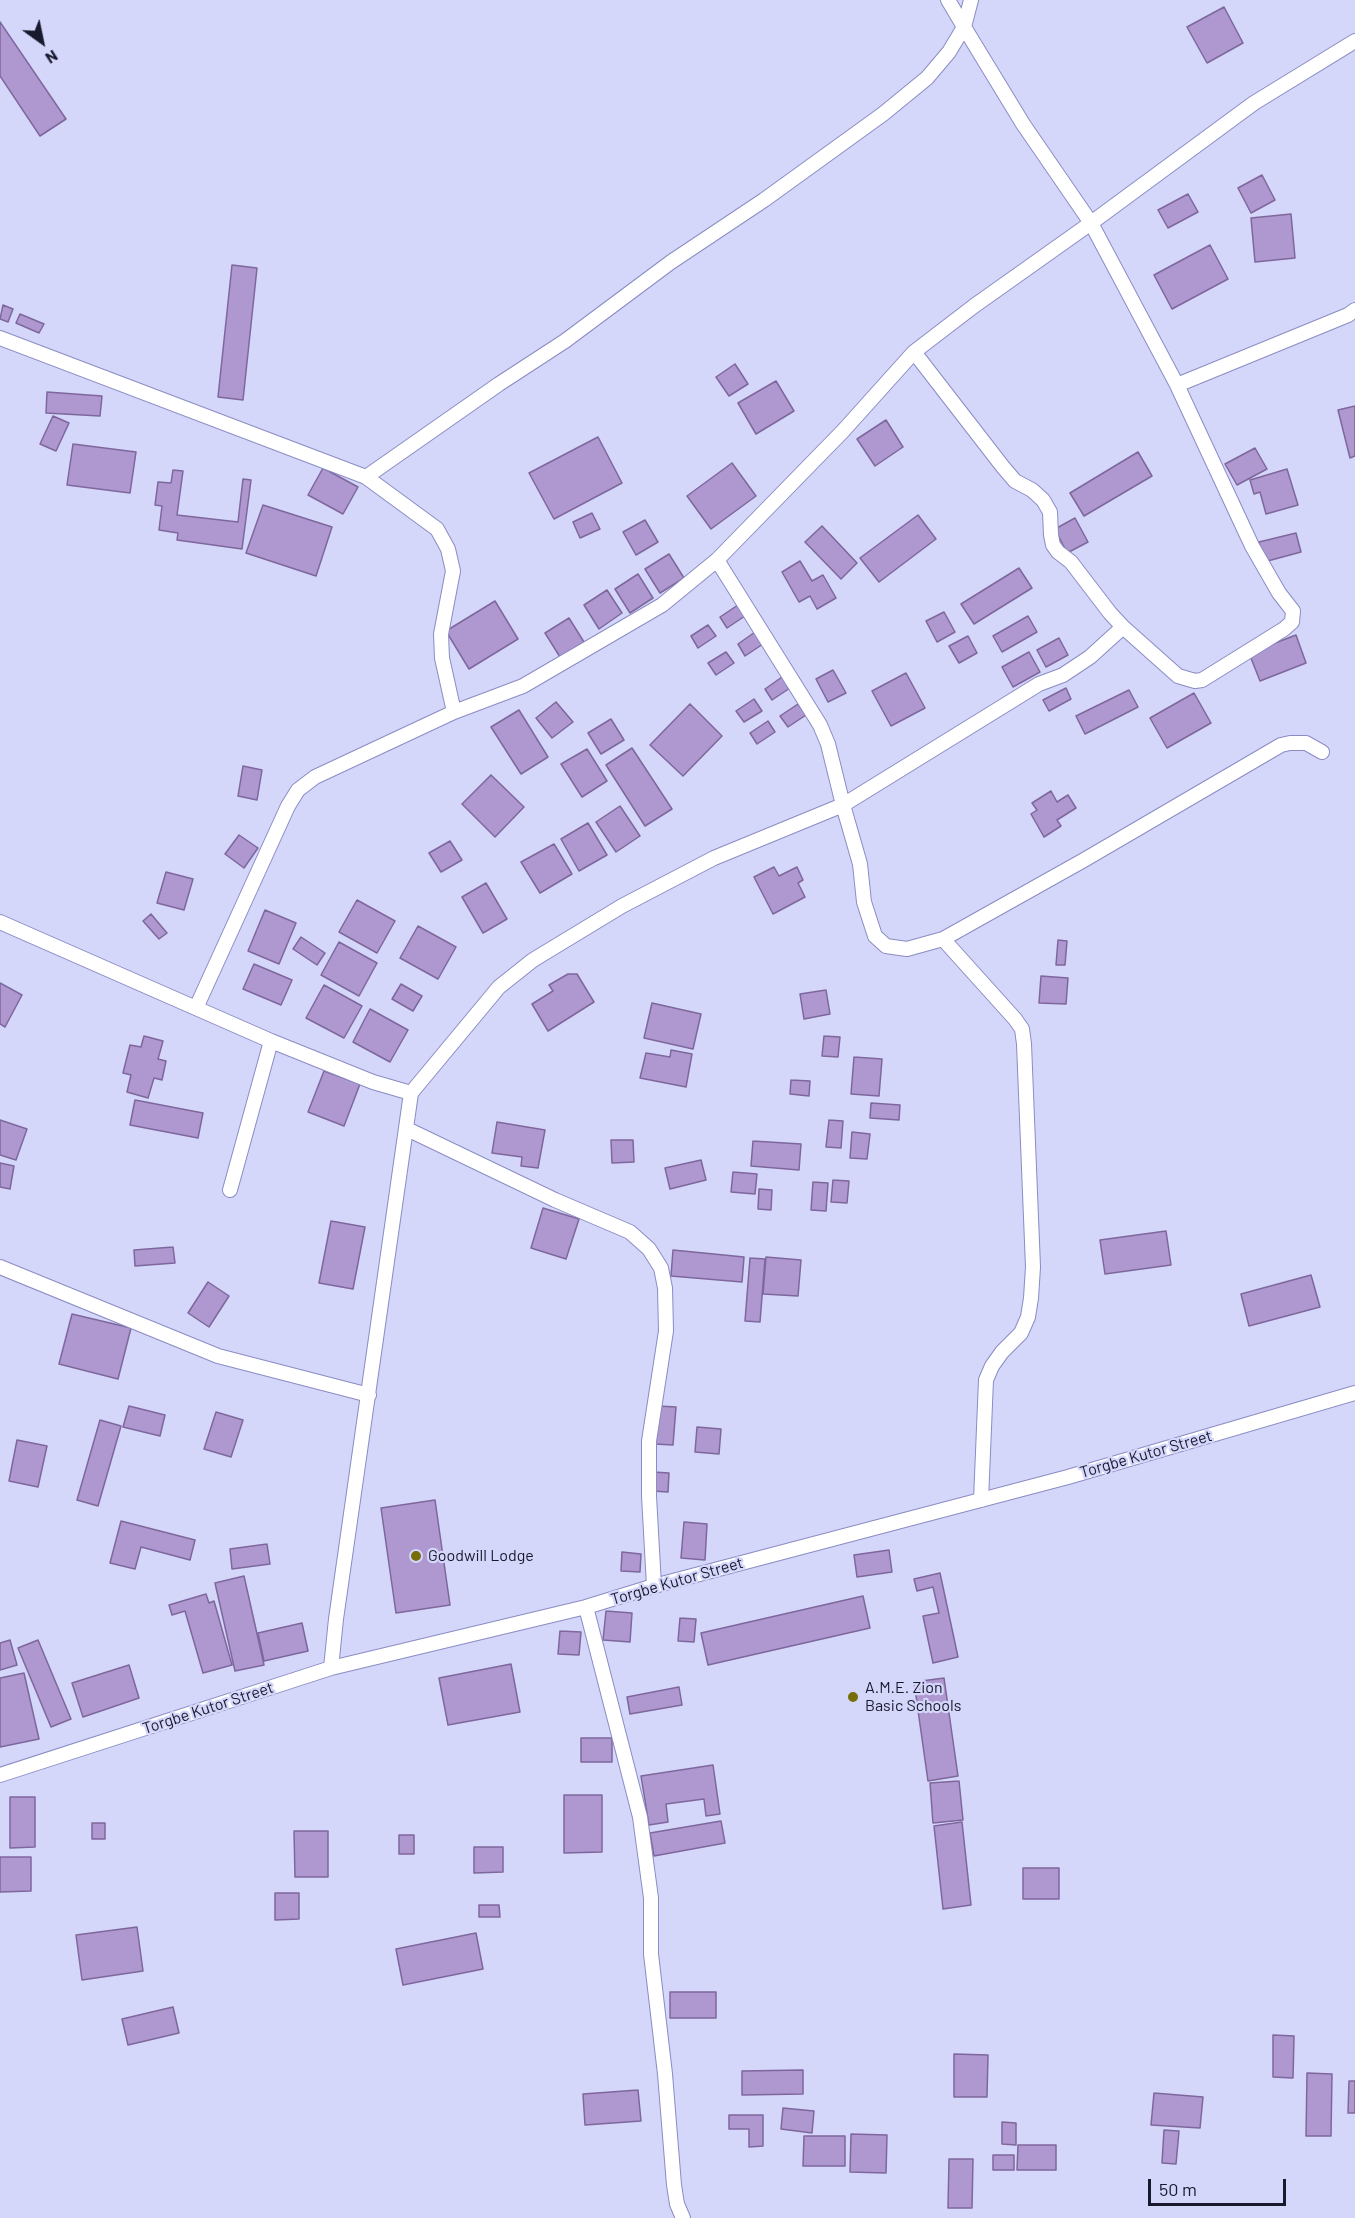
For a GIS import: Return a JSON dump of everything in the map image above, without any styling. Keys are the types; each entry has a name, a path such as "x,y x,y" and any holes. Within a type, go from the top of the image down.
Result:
{"street":[{"path":"914,352 1015,481 1032,490 1043,500 1050,512 1053,544 1058,552 1071,562 1110,614 1178,676 1195,681 1202,680 1292,622 1293,611 1279,593 1252,546 1177,385 1091,223 1023,124 948,0"},
{"path":"366,477 565,341 671,262 764,200 883,114 927,78 949,52 964,27 971,0"},
{"path":"196,1008 288,806 298,790 315,777 454,712 523,686 662,605 717,560 843,431 914,352 974,306 1254,104 1355,41"},
{"path":"1177,385 1348,315 1355,310"},
{"path":"0,338 366,477 437,529 448,549 453,572 441,633 442,658 454,712"},
{"path":"717,560 820,725 828,744 861,864 864,902 874,936 886,946 906,949 943,939 1281,745 1306,743 1322,752"},
{"path":"331,1668 336,1619 411,1093 499,987 533,960 622,906 714,858 843,805 1039,684 1063,675 1090,657 1123,627"},
{"path":"0,922 272,1041 373,1082 411,1093"},
{"path":"943,939 1015,1019 1022,1029 1024,1044 1033,1267 1031,1298 1028,1317 1021,1333 997,1359 986,1380 981,1500"},
{"path":"230,1190 272,1041"},
{"path":"407,1129 555,1200 630,1232 649,1249 661,1269 665,1288 666,1331 650,1442 649,1496 654,1586"},
{"path":"0,1267 218,1356 369,1395"},
{"name":"Torgbe Kutor Street","path":"0,1775 331,1668 586,1607 654,1586 1068,1477 1355,1393"},
{"path":"586,1607 640,1817 651,1899 651,1954 665,2074 674,2186 677,2204 683,2218"}],"building":[{"path":"1224,7 1243,43 1207,63 1187,27"},
{"path":"0,22 66,119 40,136 0,76"},
{"path":"1262,175 1275,200 1251,213 1238,188"},
{"path":"1188,194 1198,212 1168,228 1158,210"},
{"path":"1291,214 1295,258 1255,262 1251,218"},
{"path":"1210,245 1228,279 1172,309 1154,275"},
{"path":"232,265 257,268 243,400 218,397"},
{"path":"3,305 13,309 8,322 0,319"},
{"path":"20,314 44,324 39,333 16,323"},
{"path":"735,364 748,384 729,396 716,377"},
{"path":"776,381 794,411 756,434 738,403"},
{"path":"47,392 102,396 100,416 46,413"},
{"path":"1355,406 1355,456 1350,458 1338,410"},
{"path":"53,416 69,423 56,451 40,444"},
{"path":"886,420 903,447 875,466 857,439"},
{"path":"598,437 622,483 554,519 529,473"},
{"path":"73,444 136,452 130,493 67,485"},
{"path":"1255,448 1267,469 1237,485 1225,464"},
{"path":"1138,452 1152,476 1084,516 1070,493"},
{"path":"732,463 756,496 711,529 687,496"},
{"path":"323,468 358,487 343,514 308,495"},
{"path":"1287,469 1298,505 1266,514 1260,492 1254,494 1250,480"},
{"path":"173,470 183,471 177,515 238,522 243,479 251,480 242,549 177,540 178,533 159,530 162,506 155,505 158,482 171,483"},
{"path":"263,505 332,527 316,576 246,553"},
{"path":"592,513 600,529 580,538 573,522"},
{"path":"918,515 936,539 879,582 860,558"},
{"path":"1075,518 1088,542 1067,553 1055,529"},
{"path":"645,520 658,542 636,555 623,532"},
{"path":"822,526 857,563 841,579 805,542"},
{"path":"1296,533 1301,552 1264,562 1259,542"},
{"path":"669,554 684,578 660,593 645,569"},
{"path":"800,561 812,581 823,575 836,598 817,609 810,596 799,602 782,572"},
{"path":"1019,568 1032,588 974,624 961,604"},
{"path":"638,574 653,598 630,613 615,589"},
{"path":"607,590 622,613 599,629 584,605"},
{"path":"495,601 518,639 469,669 446,631"},
{"path":"738,605 745,616 727,628 720,617"},
{"path":"944,612 955,632 937,642 926,621"},
{"path":"1028,616 1037,632 1002,652 993,636"},
{"path":"569,618 584,642 560,657 545,633"},
{"path":"708,625 716,636 698,648 691,636"},
{"path":"755,632 763,644 745,656 738,644"},
{"path":"1296,635 1306,663 1260,681 1249,653"},
{"path":"968,636 977,653 959,663 949,646"},
{"path":"1059,638 1068,655 1046,667 1037,650"},
{"path":"726,652 734,663 716,675 708,663"},
{"path":"1029,652 1040,672 1013,687 1002,667"},
{"path":"833,670 846,693 828,702 816,679"},
{"path":"906,673 925,708 891,726 872,691"},
{"path":"782,677 790,688 772,700 765,689"},
{"path":"1066,688 1071,699 1049,711 1043,700"},
{"path":"1129,690 1138,707 1085,734 1076,716"},
{"path":"1194,693 1211,723 1167,748 1150,718"},
{"path":"754,699 762,711 744,722 736,711"},
{"path":"556,702 573,722 552,738 536,718"},
{"path":"690,704 722,736 683,776 650,745"},
{"path":"798,704 806,715 788,727 780,716"},
{"path":"519,710 548,757 521,774 491,727"},
{"path":"611,719 624,740 601,754 588,733"},
{"path":"768,721 775,732 757,744 750,733"},
{"path":"632,748 672,809 645,826 606,765"},
{"path":"587,749 607,781 582,797 561,764"},
{"path":"243,766 262,770 257,800 238,796"},
{"path":"491,775 524,807 495,837 462,804"},
{"path":"1051,791 1057,802 1068,795 1076,808 1057,820 1061,826 1044,837 1031,814 1037,810 1032,803"},
{"path":"620,806 640,836 616,852 596,822"},
{"path":"588,823 607,855 579,871 561,839"},
{"path":"239,835 258,848 244,868 225,854"},
{"path":"450,841 462,860 441,872 429,853"},
{"path":"554,844 572,874 540,893 521,862"},
{"path":"774,867 779,876 797,867 803,880 798,883 805,897 773,914 754,877"},
{"path":"166,872 193,879 184,910 157,903"},
{"path":"486,883 507,919 483,933 462,897"},
{"path":"357,900 395,921 377,953 339,932"},
{"path":"265,910 296,923 279,964 248,951"},
{"path":"151,914 167,933 159,939 143,921"},
{"path":"418,926 456,947 438,979 400,958"},
{"path":"301,937 325,953 317,965 293,949"},
{"path":"1058,940 1067,941 1065,965 1056,965"},
{"path":"339,942 377,963 359,996 321,975"},
{"path":"254,964 292,980 281,1005 243,989"},
{"path":"568,974 577,974 594,1002 548,1031 532,1004 553,991 549,985"},
{"path":"1041,976 1068,978 1066,1004 1039,1003"},
{"path":"0,983 22,995 5,1027 0,1024"},
{"path":"401,984 422,996 413,1011 392,999"},
{"path":"324,985 362,1006 344,1038 306,1018"},
{"path":"826,990 830,1014 804,1019 800,994"},
{"path":"652,1003 701,1014 693,1049 644,1038"},
{"path":"370,1009 408,1030 390,1062 353,1042"},
{"path":"144,1036 163,1041 158,1059 166,1061 162,1080 154,1078 148,1098 127,1092 131,1075 123,1073 130,1045 141,1047"},
{"path":"824,1036 840,1037 838,1057 822,1056"},
{"path":"671,1050 692,1054 686,1087 640,1078 646,1053 670,1057"},
{"path":"854,1057 882,1059 879,1096 851,1094"},
{"path":"324,1071 360,1084 344,1126 308,1112"},
{"path":"791,1080 810,1081 809,1096 790,1094"},
{"path":"135,1100 203,1113 198,1138 130,1125"},
{"path":"871,1103 900,1105 899,1120 870,1118"},
{"path":"0,1120 27,1129 16,1160 0,1155"},
{"path":"829,1120 843,1121 841,1148 826,1147"},
{"path":"497,1122 545,1130 538,1168 521,1166 522,1157 492,1153"},
{"path":"852,1132 870,1134 867,1159 850,1158"},
{"path":"611,1140 633,1140 634,1162 612,1163"},
{"path":"753,1141 801,1144 799,1170 751,1166"},
{"path":"701,1160 706,1180 670,1189 665,1168"},
{"path":"0,1163 14,1166 10,1189 0,1187"},
{"path":"733,1172 757,1174 755,1194 731,1192"},
{"path":"833,1180 849,1181 847,1203 831,1202"},
{"path":"813,1182 828,1183 826,1211 811,1210"},
{"path":"759,1189 772,1190 771,1210 758,1209"},
{"path":"543,1208 579,1219 566,1259 531,1248"},
{"path":"331,1221 365,1227 353,1289 319,1283"},
{"path":"1166,1231 1171,1265 1105,1274 1100,1240"},
{"path":"173,1247 175,1263 135,1266 134,1250"},
{"path":"673,1250 744,1257 742,1282 671,1276"},
{"path":"766,1257 801,1260 798,1296 763,1294"},
{"path":"750,1258 765,1259 760,1322 745,1321"},
{"path":"1311,1275 1320,1307 1249,1326 1241,1294"},
{"path":"208,1282 229,1296 209,1327 188,1313"},
{"path":"72,1314 131,1328 118,1379 59,1364"},
{"path":"129,1406 165,1415 160,1436 123,1427"},
{"path":"658,1406 676,1407 673,1445 655,1444"},
{"path":"216,1412 243,1420 231,1457 204,1449"},
{"path":"100,1420 121,1426 98,1506 77,1500"},
{"path":"697,1427 721,1429 719,1454 695,1452"},
{"path":"17,1440 47,1446 38,1487 9,1481"},
{"path":"653,1472 669,1473 668,1492 652,1491"},
{"name":"Goodwill Lodge","path":"435,1500 450,1605 396,1613 381,1508"},
{"path":"121,1521 195,1540 190,1560 141,1547 135,1569 110,1563"},
{"path":"684,1522 707,1524 705,1560 681,1558"},
{"path":"267,1544 270,1564 232,1569 230,1549"},
{"path":"889,1550 892,1572 857,1577 854,1555"},
{"path":"622,1552 641,1554 640,1572 621,1571"},
{"path":"940,1573 958,1657 933,1663 923,1616 939,1613 933,1587 917,1591 914,1579"},
{"path":"244,1576 264,1665 235,1671 215,1583"},
{"path":"206,1594 209,1603 214,1601 232,1665 203,1673 185,1611 172,1615 169,1605"},
{"path":"863,1596 870,1628 708,1665 701,1633"},
{"path":"606,1611 632,1613 630,1642 603,1640"},
{"path":"680,1618 696,1619 694,1642 678,1641"},
{"path":"302,1623 308,1651 264,1661 258,1633"},
{"path":"560,1631 581,1632 579,1655 558,1654"},
{"path":"10,1640 17,1665 0,1670 0,1643"},
{"path":"38,1640 71,1719 51,1727 18,1648"},
{"path":"511,1664 520,1712 448,1725 439,1678"},
{"path":"129,1665 139,1698 83,1717 72,1683"},
{"path":"24,1673 39,1739 0,1747 0,1678"},
{"path":"944,1678 958,1776 928,1781 914,1682"},
{"path":"679,1687 682,1705 630,1714 627,1697"},
{"path":"581,1738 612,1738 612,1762 581,1762"},
{"path":"713,1765 720,1814 706,1816 704,1799 666,1804 668,1822 649,1825 641,1776"},
{"path":"959,1781 963,1820 933,1823 930,1783"},
{"path":"564,1795 602,1795 602,1852 564,1853"},
{"path":"10,1797 35,1797 35,1847 10,1848"},
{"path":"721,1821 725,1843 654,1856 650,1833"},
{"path":"962,1822 971,1905 943,1909 934,1826"},
{"path":"92,1823 105,1823 105,1839 92,1839"},
{"path":"294,1831 328,1831 328,1877 295,1877"},
{"path":"399,1835 414,1835 414,1854 399,1854"},
{"path":"474,1847 503,1847 503,1872 474,1873"},
{"path":"0,1857 31,1857 31,1891 0,1892"},
{"path":"1023,1868 1059,1868 1059,1899 1023,1899"},
{"path":"275,1893 299,1893 299,1919 275,1920"},
{"path":"479,1905 499,1905 500,1917 479,1917"},
{"path":"137,1927 143,1971 82,1980 76,1935"},
{"path":"476,1933 483,1969 403,1985 396,1949"},
{"path":"670,1992 716,1992 716,2018 670,2018"},
{"path":"173,2007 179,2033 128,2045 122,2019"},
{"path":"1273,2035 1294,2036 1293,2078 1273,2077"},
{"path":"954,2054 988,2055 987,2097 954,2097"},
{"path":"803,2070 803,2094 742,2095 742,2071"},
{"path":"1307,2073 1332,2074 1331,2136 1306,2136"},
{"path":"1349,2081 1355,2081 1355,2113 1348,2113"},
{"path":"638,2090 641,2121 585,2125 583,2094"},
{"path":"1154,2093 1203,2097 1200,2128 1151,2125"},
{"path":"783,2108 814,2111 812,2133 781,2129"},
{"path":"729,2115 763,2115 763,2146 749,2147 749,2129 729,2129"},
{"path":"1002,2122 1016,2123 1016,2145 1002,2144"},
{"path":"1164,2130 1179,2131 1176,2164 1162,2163"},
{"path":"851,2134 887,2135 886,2173 850,2172"},
{"path":"804,2136 845,2136 845,2166 803,2166"},
{"path":"1018,2145 1056,2145 1056,2170 1017,2170"},
{"path":"993,2155 1014,2155 1014,2170 993,2170"},
{"path":"949,2159 973,2159 972,2208 948,2208"}],"place":[{"name":"Goodwill Lodge","path":"416,1556"},
{"name":"A.M.E. Zion Basic Schools","path":"853,1697"}]}
